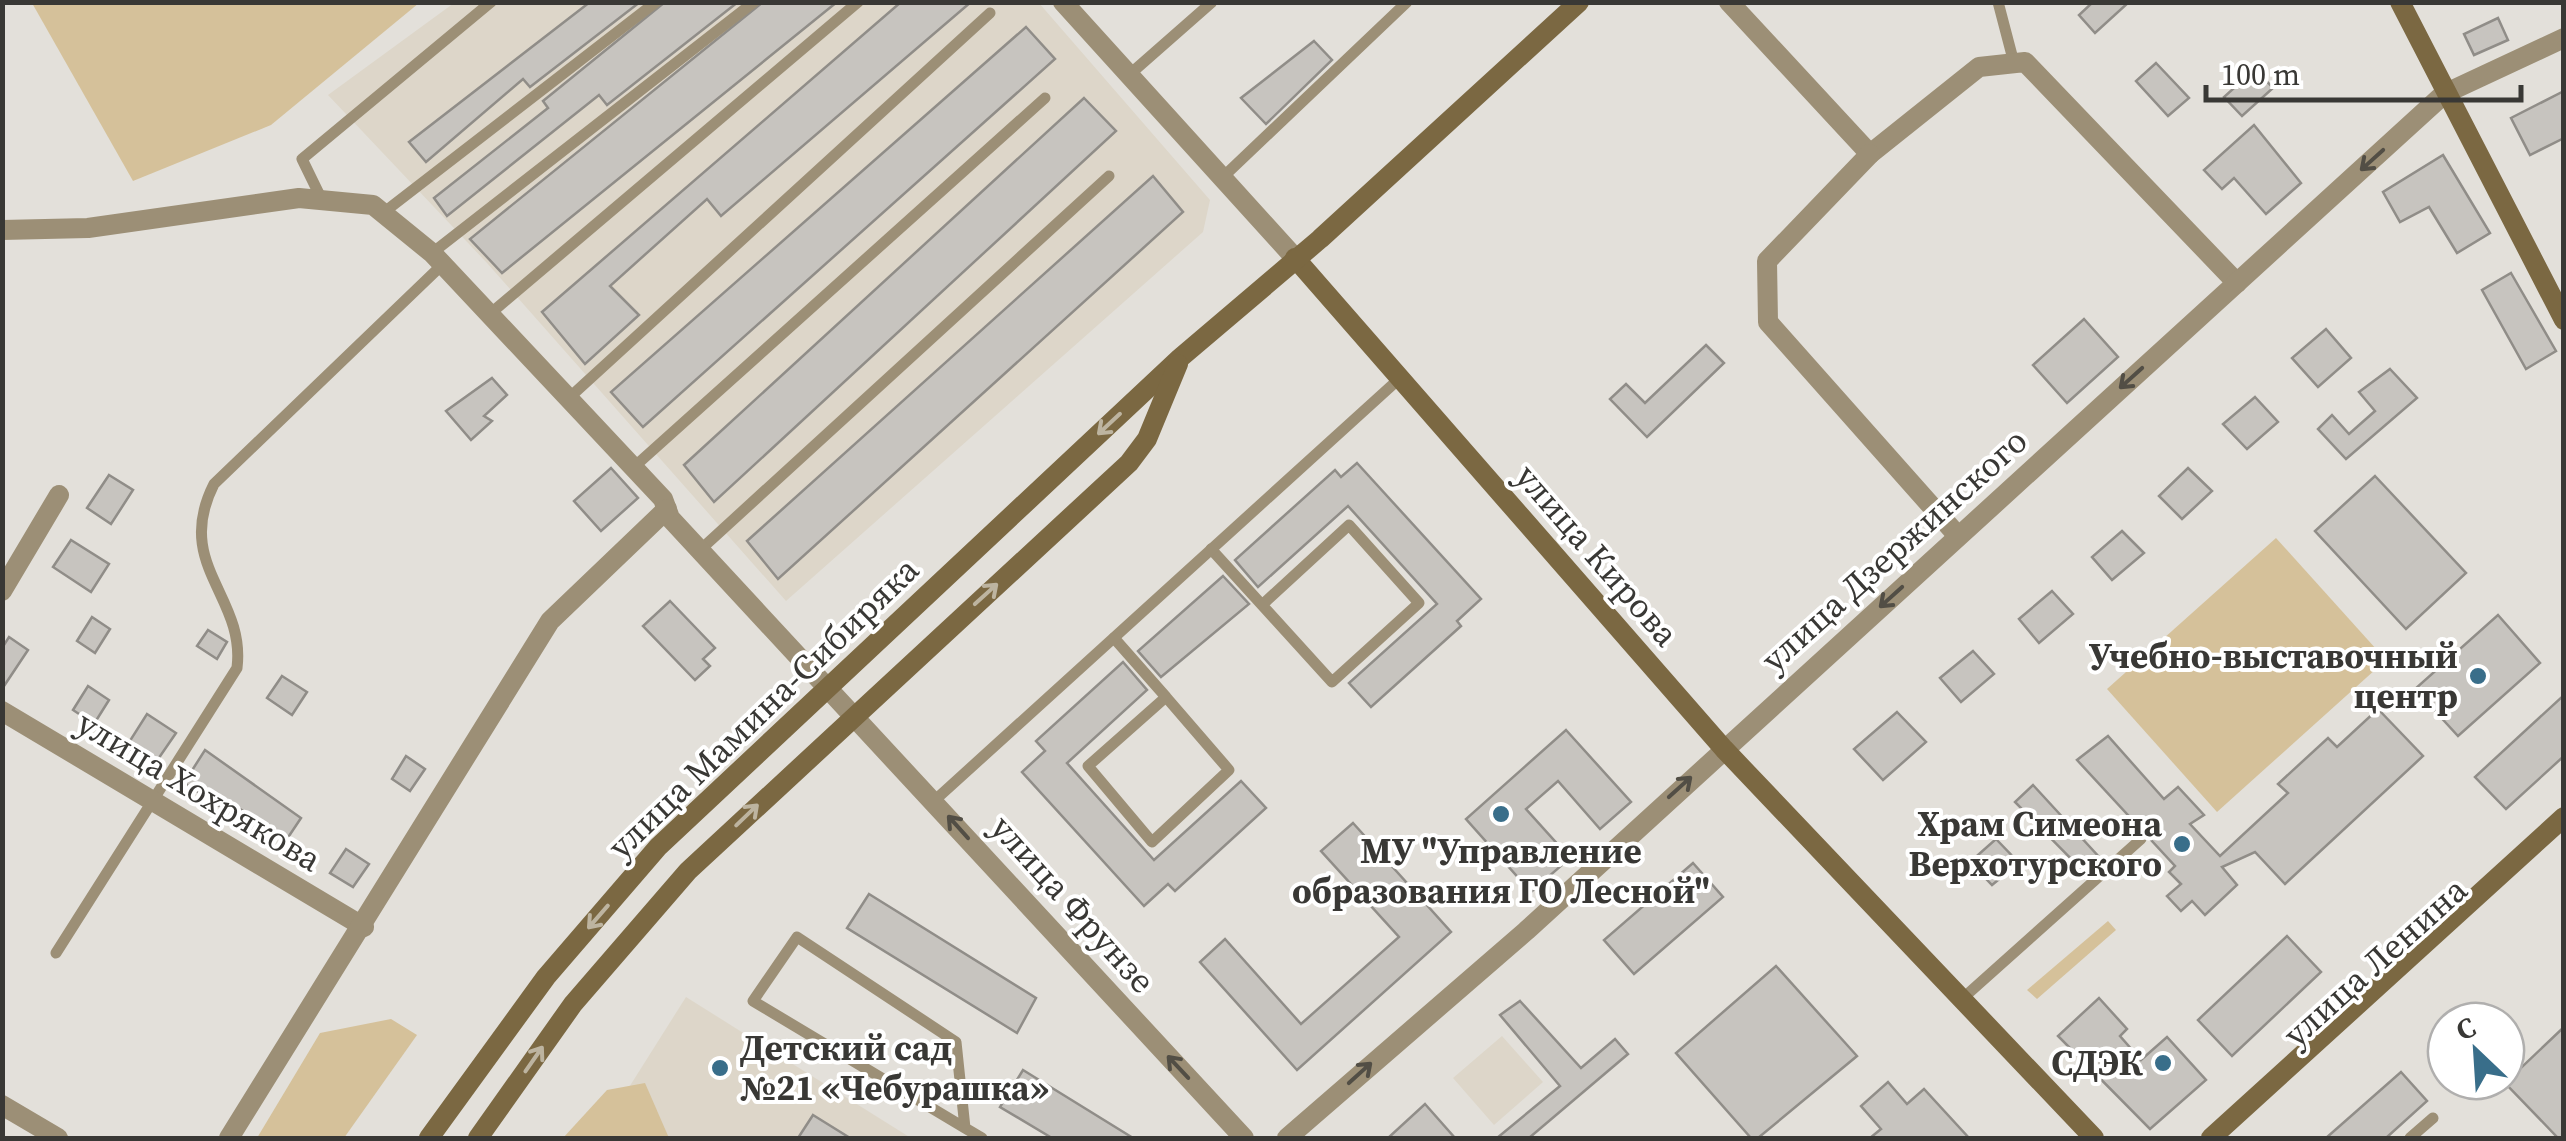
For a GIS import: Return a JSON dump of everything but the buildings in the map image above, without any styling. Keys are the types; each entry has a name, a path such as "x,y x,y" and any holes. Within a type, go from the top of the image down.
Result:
{"main road":[{"name":"улица Мамина-Сибиряка","path":"429,1138 546,977 658,848 1180,358 1579,2"},
{"path":"2400,2 2444,94 2564,320"},
{"name":"улица Кирова","path":"1295,258 1724,749 2094,1138"},
{"name":"улица Мамина-Сибиряка","path":"478,1138 573,1004 688,871 854,713 1129,463 1148,439 1180,358"},
{"path":"2211,1138 2564,817"},
{"name":"улица Ленина","path":"2230,1138 2564,834"}],"street":[{"name":"улица Кирова","path":"1063,2 1295,258"},
{"path":"1729,2 1870,154"},
{"name":"улица Дзержинского","path":"1288,1138 1530,927 2444,94 2564,38"},
{"path":"1958,536 1768,322 1767,262 1870,154 1979,66 2024,62 2236,283"},
{"path":"2,230 88,228 299,198 373,205 383,213"},
{"name":"улица Фрунзе","path":"383,213 437,258 491,313 663,499 699,551 854,713 1244,1138"},
{"path":"2,591 59,495"},
{"path":"229,1138 550,621 667,509"},
{"name":"улица Хохрякова","path":"2,710 364,926"},
{"path":"2,1104 58,1138"}],"lane":[{"path":"322,200 302,159 491,2"},
{"path":"383,213 656,2"},
{"path":"56,953 237,668 240,645 233,617 213,586 204,556 203,507 214,484 437,258 754,2"},
{"path":"491,313 858,2"},
{"path":"1128,75 1212,2"},
{"path":"1222,178 1407,2"},
{"path":"1998,2 2014,63"},
{"path":"570,398 990,13"},
{"path":"634,467 1045,98"},
{"path":"699,551 1109,176"},
{"path":"934,801 1400,378"},
{"path":"1211,549 1332,682 1420,603 1349,525 1262,604"},
{"path":"1114,638 1166,697 1229,770 1152,842 1088,766 1166,697"},
{"path":"1962,999 2141,839"},
{"path":"966,1128 956,1042 796,937 753,1001 982,1138"},
{"path":"2410,1138 2433,1118"}],"shaded area":[{"path":"32,3 419,3 271,125 133,181"},
{"path":"454,3 1039,3 1210,200 1203,232 786,601 487,263 328,95"},
{"path":"2276,538 2386,660 2217,812 2107,689"},
{"path":"2108,921 2116,930 2037,999 2027,990"},
{"name":"Детский сад №21 «Чебурашка»","path":"686,997 911,1138 597,1138"},
{"path":"391,1019 417,1035 344,1138 257,1138 320,1033"},
{"path":"1502,1036 1543,1082 1494,1125 1453,1078"},
{"path":"645,1083 669,1138 563,1138 607,1090"}],"place":[{"name":"Учебно-выставочный центр","path":"2478,676"},
{"name":"МУ \"Управление образования ГО Лесной\"","path":"1501,814"},
{"name":"Храм Симеона Верхотурского","path":"2182,844"},
{"name":"СДЭК","path":"2163,1063"},
{"name":"Детский сад №21 «Чебурашка»","path":"720,1068"}]}
